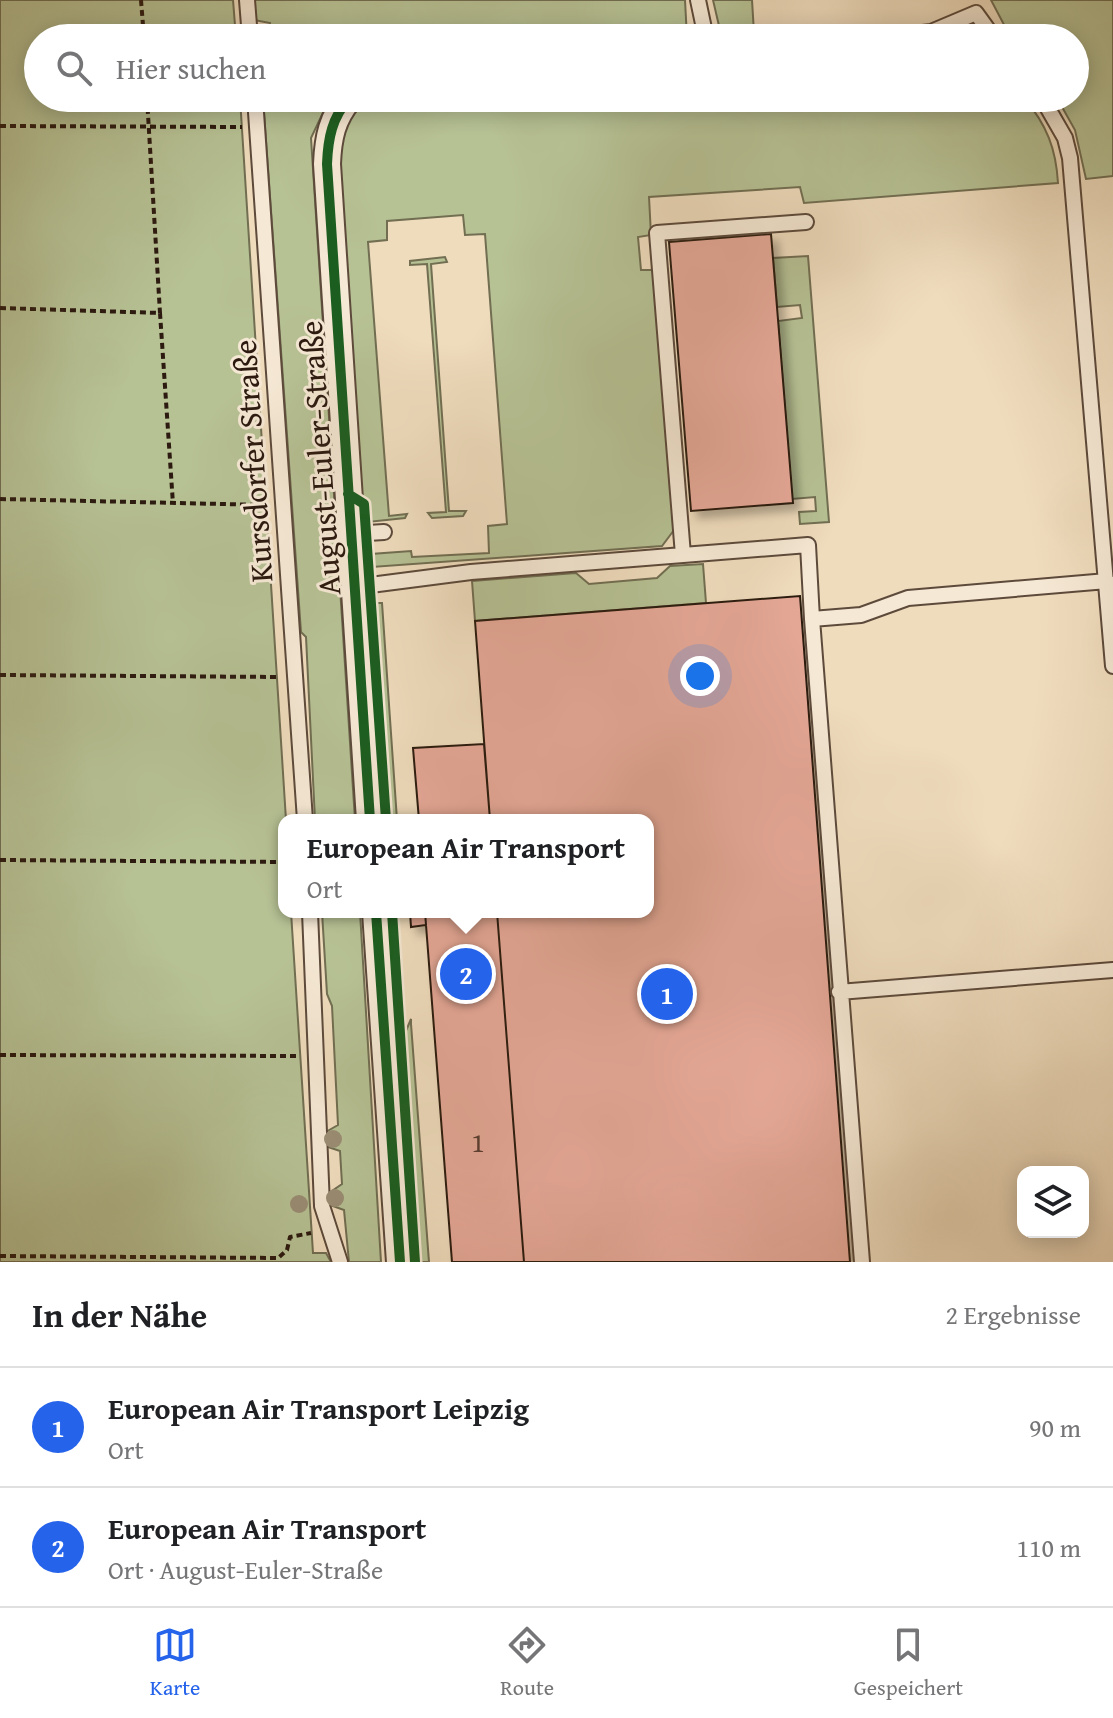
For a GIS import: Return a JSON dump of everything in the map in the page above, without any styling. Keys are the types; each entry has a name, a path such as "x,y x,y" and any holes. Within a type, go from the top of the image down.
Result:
{"street":[{"name":"August-Euler-Straße","path":"340,112 328,138 327,164 370,814"},
{"path":"376,918 400,1262"}],"lane":[{"path":"247,0 249,24"},
{"path":"698,0 703,24"},
{"path":"945,24 975,6 986,24"},
{"name":"Kursdorfer Straße","path":"256,112 305,814"},
{"path":"1050,112 1065,138 1070,158 1113,666"},
{"path":"683,555 657,233 806,222"},
{"path":"351,534 384,532"},
{"path":"355,587 471,572 808,545 839,992 862,1262"},
{"path":"812,619 873,612 908,598 1107,581"},
{"path":"310,918 322,1206 340,1262"},
{"path":"839,992 1113,970"}],"path":[{"path":"141,0 143,24"},
{"path":"148,112 173,504"},
{"path":"0,126 257,126"},
{"path":"0,308 160,313"},
{"path":"0,499 284,506"},
{"path":"0,675 297,677"},
{"path":"0,860 278,862"},
{"path":"0,1055 316,1056"},
{"path":"0,1256 278,1258 287,1250 290,1237 329,1229"}],"green space":[{"path":"0,0 233,0 235,24 24,24 24,112 241,112 286,814 278,814 278,918 291,918 313,1253 326,1253 331,1262 0,1262"},
{"path":"252,0 685,0 686,24 270,24 254,20"},
{"path":"713,0 752,0 753,24 719,24"},
{"path":"991,0 1113,0 1113,176 1086,179 1075,130 1065,112 1089,112 1089,24 1004,24"},
{"path":"264,112 323,112 311,138 355,814 315,814 306,637 301,632"},
{"path":"354,112 1034,112 1049,138 1058,183 804,203 800,187 649,197 651,235 638,237 641,270 654,270 674,530 662,546 372,567 371,554 411,551 412,557 489,553 488,526 507,524 485,234 465,235 463,215 387,221 387,240 368,242 389,516 407,514 405,518 368,522 367,501 362,501 339,147"},
{"path":"808,256 829,522 800,524 799,512 816,511 815,497 792,499 778,321 802,318 800,305 777,307 773,258"},
{"path":"445,257 447,262 431,264 449,511 466,511 463,516 432,518 428,513 446,512 427,264 410,265 410,261"},
{"path":"703,564 706,603 475,621 472,581 576,573 589,584 657,578 670,566"},
{"path":"373,603 382,603 397,814 388,814"},
{"path":"322,918 360,918 381,1262 349,1262 344,1210 330,1205 329,1193 342,1184 340,1151 325,1146 324,1133 338,1125 332,1006 327,994"},
{"path":"411,1019 429,1262 418,1262 403,1038"}],"building":[{"path":"771,234 793,503 691,511 669,242"},
{"path":"800,596 850,1262 524,1262 497,918 654,918 654,814 490,814 475,621"},
{"path":"484,744 490,814 418,814 413,748"},
{"path":"410,918 425,918 426,925 411,927"},
{"path":"425,918 497,918 524,1262 452,1262"}],"cycle path":[{"path":"340,112 332,129 327,164 370,814"},
{"path":"348,494 364,504 386,814"},
{"path":"376,918 400,1262"},
{"path":"392,918 415,1262"}],"place":[{"name":"European Air Transport","path":"466,974"},
{"name":"European Air Transport Leipzig","path":"667,994"}]}
